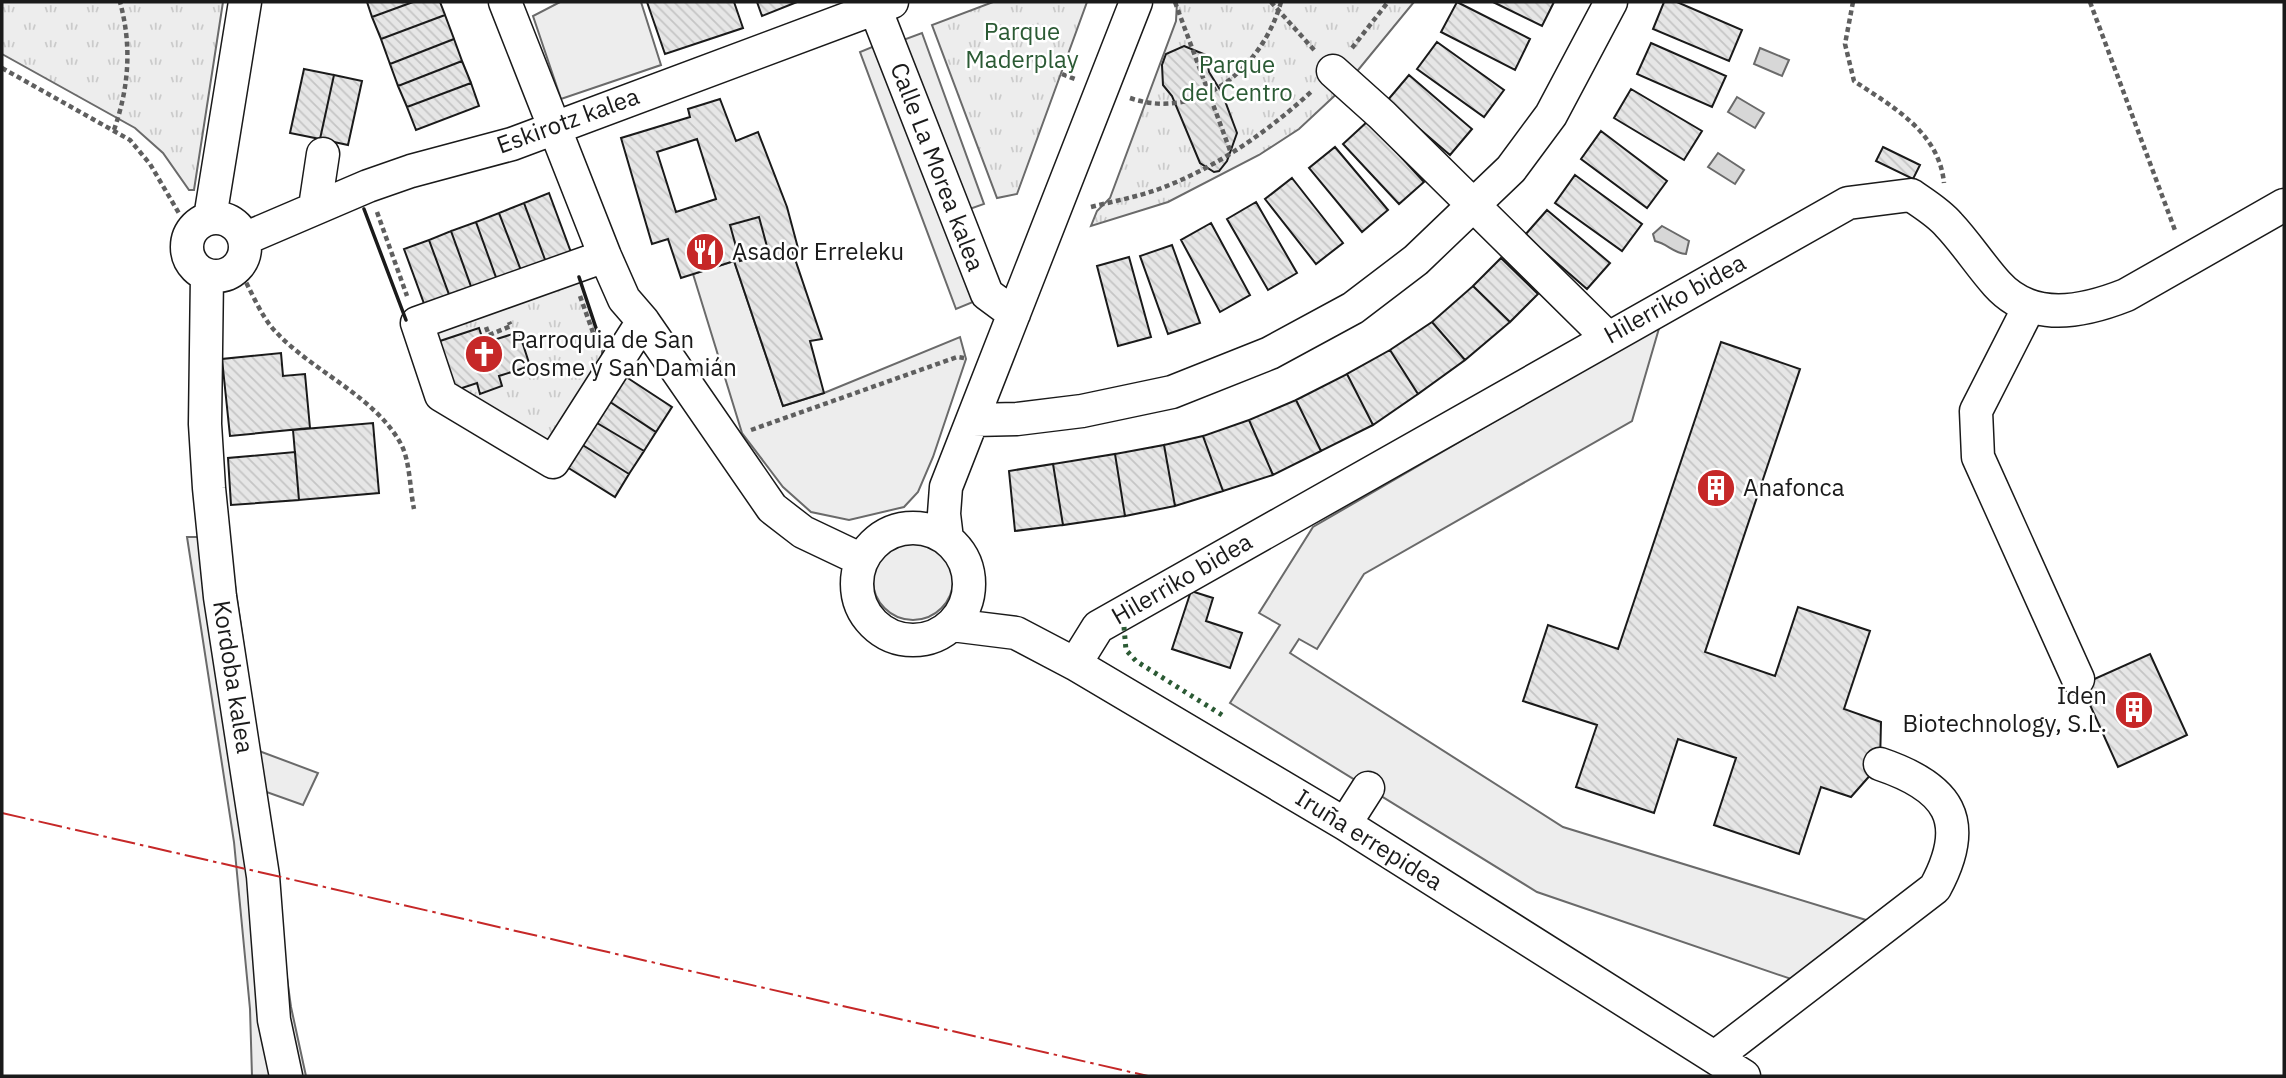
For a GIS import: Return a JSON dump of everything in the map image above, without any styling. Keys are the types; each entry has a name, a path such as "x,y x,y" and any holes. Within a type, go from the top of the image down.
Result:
{"street":[{"path":"200,226 235,224 241,253 224,275 207,275 191,264 187,254 200,226 245,2"},
{"path":"505,2 553,128 625,299 772,508 803,532 862,560"},
{"path":"898,530 933,531 947,539 960,553 968,571 969,590 963,609 952,625 936,635 917,640 897,638 880,630 866,616 858,598 857,579 862,560 883,536 898,530 930,508 946,487 1136,2"},
{"path":"973,420 1017,419 1082,411 1172,392 1270,353 1353,309 1416,260 1511,169 1551,115 1611,2"},
{"name":"Eskirotz kalea","path":"241,253 315,207 411,171 512,144 884,5"},
{"name":"Calle La Morea kalea","path":"884,5 986,294 1014,314"},
{"path":"1333,71 1607,337"},
{"path":"315,207 323,155"},
{"name":"Hilerriko bidea","path":"1075,664 1098,627 1848,203 1911,195 1948,223 1998,286 2029,307"},
{"path":"2078,679 1978,457 1976,411 2029,307 2045,311 2101,305 2126,295 2284,205"},
{"path":"605,256 417,323 441,395 553,462 643,321"},
{"name":"Kordoba kalea","path":"207,275 205,424 209,488 220,597 263,876 274,1020 286,1076"},
{"path":"946,487 944,514 947,539"},
{"name":"Iruña errepidea","path":"968,571 983,595 1016,633"},
{"name":"Iruña errepidea","path":"952,625 1016,633 1075,664 1345,824 1744,1076"},
{"path":"1715,1057 1837,952 1935,888 1950,861 1953,835 1947,806 1913,775 1880,764"},
{"path":"1345,824 1368,788"}],"path":[{"path":"114,130 124,95 129,57 127,27 120,2"},
{"path":"1175,2 1231,153"},
{"path":"1271,2 1333,71"},
{"path":"1062,74 1152,104 1173,104 1209,94 1245,68 1266,38 1281,2"},
{"path":"1091,207 1160,188 1231,153 1280,120 1333,71 1388,2"},
{"path":"1853,2 1845,44 1854,81 1919,128 1942,161 1948,223"},
{"path":"2090,2 2186,260"},
{"path":"2,68 130,140 169,192 200,226"},
{"path":"372,199 417,323"},
{"path":"241,253 274,330 321,373 345,387 379,414 402,447 414,509"},
{"path":"725,440 957,357 969,360"}],"shaded area":[{"path":"560,2 641,2 661,65 561,99 533,16"},
{"path":"922,33 984,204 964,211 903,40"},
{"path":"877,45 973,302 956,309 860,52"},
{"path":"1760,48 1789,60 1782,76 1754,64"},
{"path":"1737,97 1764,113 1755,128 1728,112"},
{"path":"1718,153 1744,170 1735,184 1708,167"},
{"path":"1662,226 1689,241 1686,254 1655,241 1653,234"},
{"path":"734,261 783,406 824,393 960,337 966,359 933,457 918,492 904,507 849,520 811,512 783,487 742,433 693,274"},
{"path":"1660,325 1632,421 1364,574 1317,649 1299,639 1290,653 1563,827 1866,920 1791,979 1537,892 1230,703 1280,625 1259,613 1313,527"},
{"path":"187,537 228,537 259,751 318,773 303,805 261,790 291,1007 306,1076 252,1076 250,1009 234,842"},
{"path":"905,540 921,540 935,546 947,558 953,572 953,588 947,602 935,614 921,620 905,620 891,614 879,602 873,588 873,572 879,558 891,546"}],"green space":[{"path":"2,2 223,2 194,190 189,190 163,153 135,128 2,54"},
{"name":"Parque Maderplay","path":"993,2 1087,2 1017,194 997,198 932,25"},
{"name":"Parque del Centro","path":"1177,2 1414,2 1345,86 1299,129 1259,155 1168,202 1091,226 1097,211 1110,198 1176,21"},
{"path":"578,275 602,346 602,365 551,447 438,400 415,332"}],"building":[{"path":"367,2 413,2 372,17"},
{"path":"413,2 440,2 445,15 381,39 372,17"},
{"path":"647,2 734,2 743,28 665,54"},
{"path":"757,2 797,2 762,16"},
{"path":"1457,2 1530,39 1515,70 1441,32"},
{"path":"1493,2 1554,2 1542,26"},
{"path":"1664,2 1677,2 1742,30 1729,61 1653,29"},
{"path":"445,15 454,39 390,64 381,39"},
{"path":"454,39 462,61 398,86 390,64"},
{"path":"1437,42 1504,90 1484,117 1417,69"},
{"path":"1651,43 1726,76 1712,107 1637,74"},
{"path":"1184,46 1206,55 1209,72 1222,93 1237,133 1227,161 1219,171 1214,172 1200,163 1172,96 1163,85 1162,65 1166,54"},
{"path":"462,61 471,83 407,107 398,86"},
{"path":"304,69 334,75 320,139 290,133"},
{"path":"334,75 362,81 348,145 320,139"},
{"path":"1409,75 1472,129 1450,155 1387,101"},
{"path":"471,83 479,106 416,130 407,107"},
{"path":"1631,89 1702,131 1684,160 1614,118"},
{"name":"Asador Erreleku","path":"720,99 736,141 758,132 787,207 798,248 792,250 822,339 810,341 824,393 783,406 734,261 681,278 668,239 652,244 621,138 690,117 688,109","holes":["697,139 716,199 676,212 657,152","759,217 769,254 740,261 730,225"]},
{"path":"1368,121 1424,182 1399,204 1343,144"},
{"path":"1601,131 1667,181 1647,208 1581,159"},
{"path":"1335,147 1388,210 1362,232 1309,168"},
{"path":"1883,147 1920,165 1913,179 1876,161"},
{"path":"1575,175 1642,224 1622,251 1555,203"},
{"path":"1292,178 1343,243 1316,264 1265,199"},
{"path":"549,193 572,255 547,265 524,203"},
{"path":"1256,202 1297,273 1268,290 1227,219"},
{"path":"524,203 547,265 522,273 499,213"},
{"path":"1547,210 1610,263 1587,289 1525,235"},
{"path":"499,213 522,273 498,283 476,222"},
{"path":"759,217 769,254 740,261 730,225"},
{"path":"476,222 498,283 473,292 451,231"},
{"path":"1211,223 1250,295 1220,312 1181,240"},
{"path":"451,231 473,292 451,300 429,240"},
{"path":"429,240 451,300 426,309 404,249"},
{"path":"1172,245 1200,323 1168,334 1140,256"},
{"path":"1129,257 1151,337 1118,346 1097,266"},
{"path":"1501,258 1538,294 1510,322 1473,286"},
{"path":"1473,286 1510,322 1465,360 1432,322"},
{"path":"1432,322 1465,360 1418,394 1390,350"},
{"name":"Parroquia de San Cosme y San Damián","path":"479,328 484,343 519,332 530,366 499,376 502,386 480,394 477,383 453,391 437,342"},
{"name":"Anafonca","path":"1721,342 1800,369 1705,652 1775,676 1798,607 1870,631 1844,709 1881,722 1880,764 1851,797 1821,787 1799,854 1714,825 1736,758 1678,739 1654,813 1576,787 1597,725 1523,701 1548,625 1618,649"},
{"path":"1390,350 1418,394 1373,425 1347,374"},
{"path":"281,353 283,376 305,374 310,428 230,436 222,359"},
{"path":"617,371 672,407 656,432 601,396"},
{"path":"1347,374 1373,425 1321,451 1296,400"},
{"path":"601,396 656,432 644,451 587,417"},
{"path":"1296,400 1321,451 1273,475 1249,420"},
{"path":"587,417 644,451 629,474 573,439"},
{"path":"1249,420 1273,475 1223,491 1203,436"},
{"path":"373,423 379,493 299,500 293,430"},
{"path":"1203,436 1223,491 1175,506 1164,445"},
{"path":"573,439 629,474 615,497 559,462"},
{"path":"1164,445 1175,506 1125,516 1115,454"},
{"path":"295,452 299,500 231,505 228,458"},
{"path":"1115,454 1125,516 1063,525 1053,464"},
{"path":"1053,464 1063,525 1015,531 1009,471"},
{"path":"1191,591 1213,598 1206,621 1242,633 1230,668 1172,649"},
{"name":"Iden Biotechnology, S.L.","path":"2150,654 2187,735 2118,767 2081,685"}],"hedge":[{"path":"1124,627 1126,650 1136,661 1222,715"}],"wall":[{"path":"364,209 406,320"},
{"path":"579,277 602,346"}],"power":[{"path":"2,813 1148,1076"}],"place":[{"name":"Asador Erreleku","path":"705,252"},
{"name":"Parroquia de San Cosme y San Damián","path":"484,354"},
{"name":"Anafonca","path":"1716,488"},
{"name":"Iden Biotechnology, S.L.","path":"2134,710"}]}
